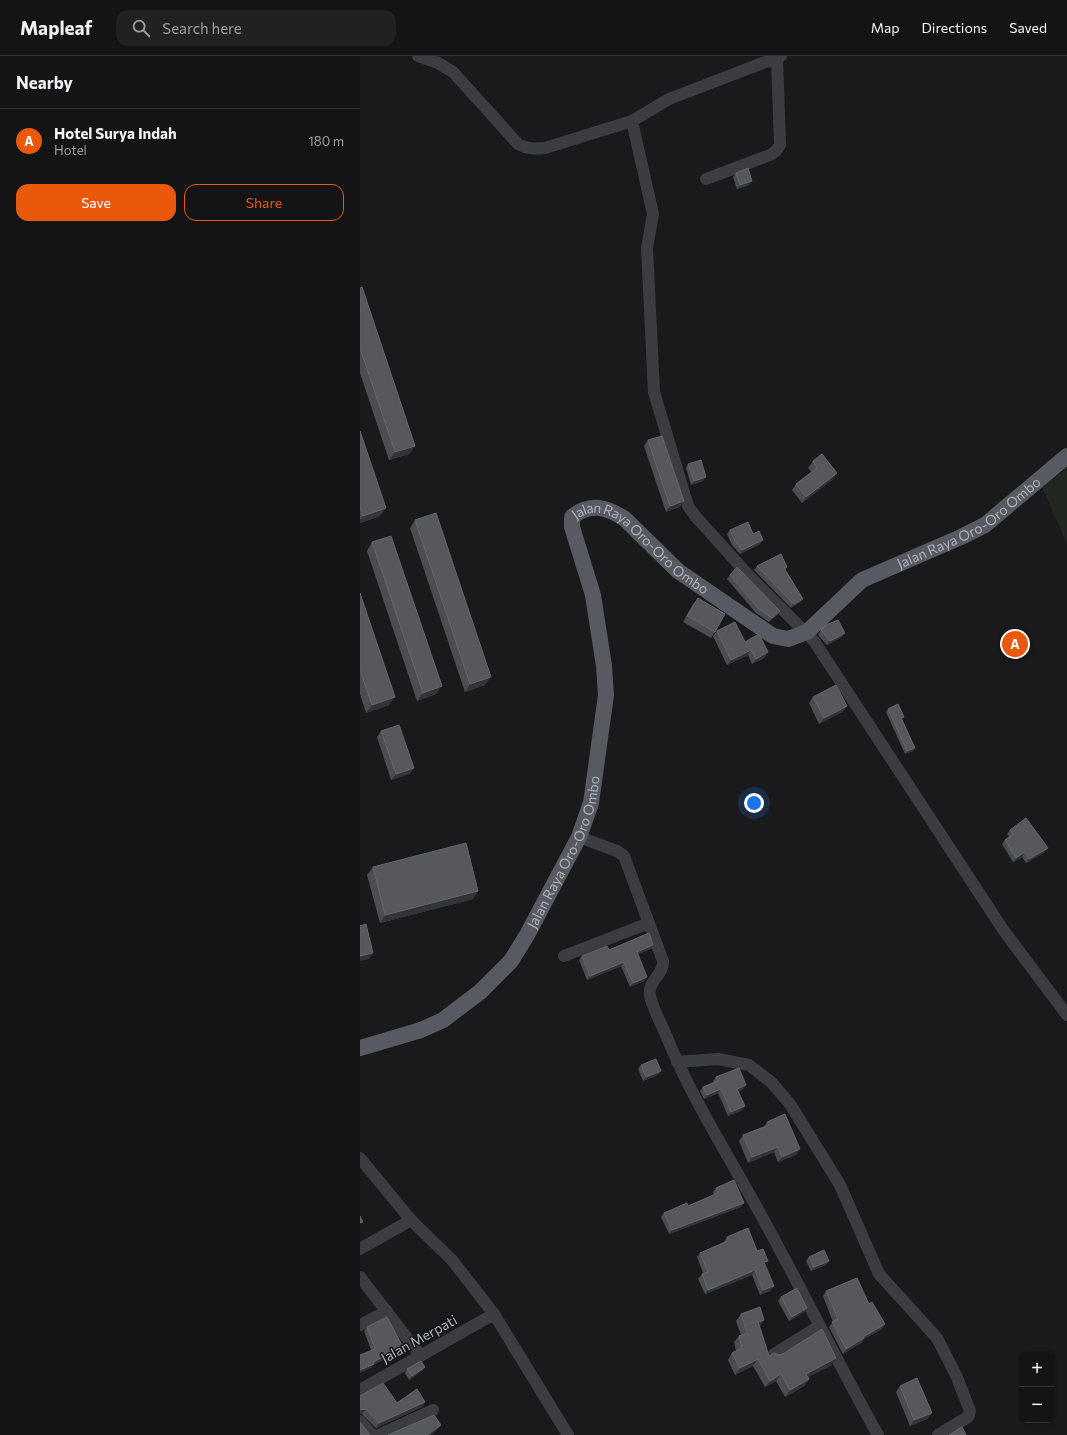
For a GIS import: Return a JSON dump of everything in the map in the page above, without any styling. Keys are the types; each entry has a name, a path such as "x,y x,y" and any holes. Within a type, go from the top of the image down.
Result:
{"main road":[{"name":"Jalan Raya Oro-Oro Ombo","path":"360,1048 421,1030 443,1020 480,992 511,961 527,935 579,837 591,803 606,695 604,666 593,595 572,527 572,517 591,508 609,509 625,519 678,572 773,636 788,639 807,632 862,580 961,537 984,524 1067,456"}],"street":[{"path":"418,56 442,65 453,72 518,144 525,148 545,148 632,121 669,99 779,57 780,145 776,151 770,155 706,178"},
{"path":"632,121 653,214 646,248 654,392 688,506 696,517 751,578 807,632 814,641 1004,931 1067,1015"},
{"path":"579,837 617,851 624,856 663,961 664,967 651,984 651,997 677,1062 720,1145 756,1206 878,1435"},
{"path":"564,956 650,923"},
{"path":"677,1062 718,1059 749,1065 771,1082 790,1104 840,1185 879,1274 937,1338 968,1402 970,1411 968,1417 938,1435"},
{"path":"362,1164 411,1220 452,1260 494,1314 568,1435"},
{"path":"360,1249 411,1220"},
{"path":"360,1277 387,1310 420,1355"},
{"path":"360,1325 387,1310"},
{"name":"Jalan Merpati","path":"360,1390 494,1314"},
{"path":"774,1354 819,1326"},
{"path":"379,1435 433,1410"},
{"path":"360,1421 372,1435"}],"shaded area":[{"path":"1067,469 1067,544 1042,487"}],"building":[{"path":"748,168 752,181 740,185 736,173"},
{"path":"362,287 415,446 395,452 360,348 360,288"},
{"path":"360,431 386,508 363,516 360,508"},
{"path":"662,436 684,501 670,506 648,440"},
{"path":"822,454 837,473 806,497 796,484 817,468 813,461"},
{"path":"701,460 706,477 694,481 688,464"},
{"path":"436,513 491,677 470,684 415,520"},
{"path":"748,522 753,534 759,531 763,540 742,550 735,541 730,530"},
{"path":"391,536 442,686 423,693 372,542"},
{"path":"781,554 787,567 784,568 803,599 794,604 757,566"},
{"path":"737,567 780,611 772,618 759,609 730,575"},
{"path":"360,593 395,697 372,705 360,670"},
{"path":"698,598 725,614 715,632 687,616"},
{"path":"838,620 845,633 830,641 821,630 826,625"},
{"path":"735,622 745,642 759,634 768,652 756,659 751,650 731,660 717,631"},
{"path":"836,685 847,706 824,718 813,697"},
{"path":"898,704 904,717 901,718 915,748 907,751 888,709"},
{"path":"399,725 414,768 396,774 381,731"},
{"path":"1026,818 1048,848 1029,859 1025,852 1016,858 1005,840 1013,834 1010,830"},
{"path":"466,843 478,891 385,915 373,867"},
{"path":"366,924 373,953 360,956 360,926"},
{"path":"649,933 653,945 637,952 647,977 633,983 624,962 590,976 582,956 607,946 609,950"},
{"path":"656,1059 661,1071 646,1077 641,1065"},
{"path":"739,1068 746,1085 737,1089 745,1106 731,1112 721,1089 707,1095 703,1087 718,1081 716,1077"},
{"path":"785,1114 800,1149 782,1157 778,1147 752,1157 743,1135 769,1125 767,1122"},
{"path":"734,1180 744,1203 672,1230 664,1213 687,1203 688,1206 718,1193 716,1188"},
{"path":"360,1216 363,1222 360,1223"},
{"path":"748,1228 757,1251 763,1249 768,1261 764,1262 774,1286 763,1290 755,1270 708,1290 702,1274 708,1272 700,1253 728,1241 727,1237"},
{"path":"824,1250 829,1261 814,1267 809,1257"},
{"path":"857,1278 869,1304 872,1302 885,1324 846,1349 832,1322 838,1319 826,1291"},
{"path":"797,1288 807,1308 792,1317 781,1297"},
{"path":"760,1307 764,1320 758,1322 769,1356 774,1353 779,1355 783,1354 822,1329 836,1358 806,1374 809,1379 790,1390 781,1374 770,1381 758,1359 740,1368 732,1353 742,1348 739,1336 747,1333 741,1314"},
{"path":"387,1317 403,1347 373,1362 374,1364 360,1370 360,1355 375,1349 367,1327"},
{"path":"421,1361 425,1367 412,1376 407,1369"},
{"path":"917,1378 932,1413 914,1420 900,1386"},
{"path":"383,1383 397,1403 417,1389 425,1402 379,1423 366,1409 360,1410 360,1396"},
{"path":"434,1415 441,1425 427,1435 388,1435"},
{"path":"360,1422 370,1435 360,1435"},
{"path":"962,1427 966,1435 949,1435"}],"place":[{"name":"Hotel Surya Indah","path":"1015,644"}]}
